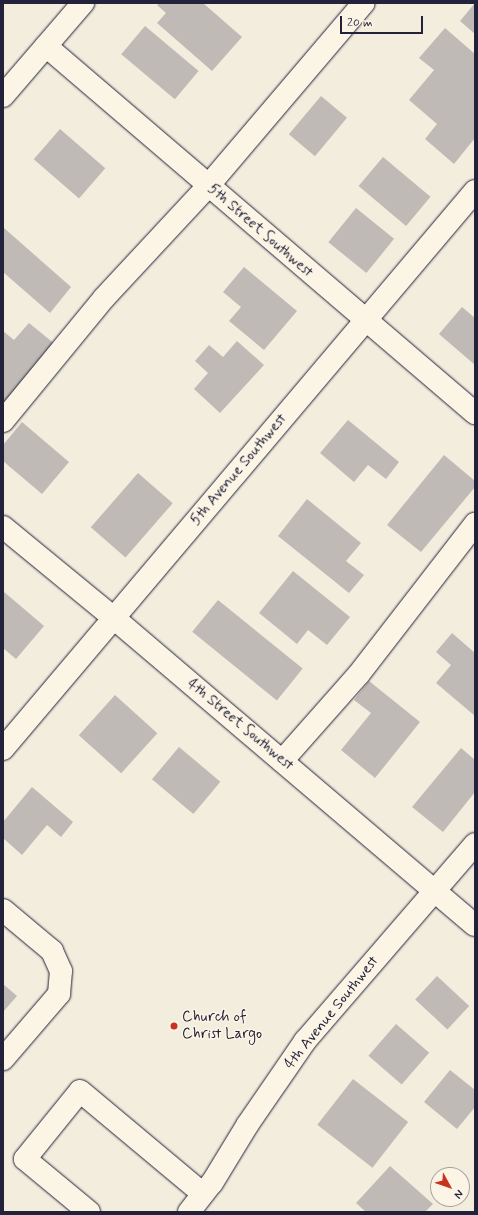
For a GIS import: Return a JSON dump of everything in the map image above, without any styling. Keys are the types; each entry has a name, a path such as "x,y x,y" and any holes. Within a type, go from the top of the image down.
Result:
{"street":[{"path":"3,96 83,3"},
{"path":"3,421 104,298 208,186 364,3"},
{"name":"5th Street Southwest","path":"46,46 363,320 475,413"},
{"name":"5th Avenue Southwest","path":"3,749 115,619 363,320 475,191"},
{"path":"282,760 359,674 475,524"},
{"name":"4th Street Southwest","path":"3,527 115,619 475,925"},
{"name":"4th Avenue Southwest","path":"189,1212 203,1194 305,1041 475,844"},
{"path":"3,910 52,951 61,971 59,994 3,1059"},
{"path":"89,1212 26,1159 80,1091 203,1194"}],"building":[{"path":"160,3 203,3 242,37 212,71 157,23 166,13 157,5"},
{"path":"475,3 475,34 460,21"},
{"path":"145,26 199,71 175,99 121,54"},
{"path":"445,28 475,54 475,138 454,164 425,139 437,124 409,100 434,70 419,58"},
{"path":"321,96 347,118 315,156 289,134"},
{"path":"60,129 105,168 79,199 34,159"},
{"path":"383,157 430,197 406,226 359,186"},
{"path":"356,208 394,239 366,273 328,242"},
{"path":"4,228 71,287 50,313 3,272"},
{"path":"244,267 297,311 264,350 229,321 241,307 223,292"},
{"path":"462,307 475,318 475,365 439,334"},
{"path":"29,323 56,345 3,410 3,331 14,340"},
{"path":"237,341 264,365 220,413 194,389 208,373 195,361 209,345 223,357"},
{"path":"348,420 399,462 386,479 368,465 354,482 320,453"},
{"path":"22,422 69,462 42,494 3,461 3,445"},
{"path":"444,455 475,481 475,487 421,552 387,525"},
{"path":"138,473 173,503 125,558 91,527"},
{"path":"307,499 361,543 346,561 364,575 349,593 278,536"},
{"path":"293,571 350,617 327,645 308,630 297,644 259,613"},
{"path":"3,591 44,626 16,659 3,648"},
{"path":"218,600 303,669 277,700 192,632"},
{"path":"452,633 475,653 475,716 436,683 451,665 436,652"},
{"path":"369,681 420,722 375,778 341,750 371,713 354,700"},
{"path":"115,695 157,733 121,773 79,735"},
{"path":"179,747 220,782 193,814 152,779"},
{"path":"461,748 475,760 475,792 443,832 412,807"},
{"path":"32,787 73,822 61,837 47,825 22,855 3,838 3,822"},
{"path":"437,976 469,1006 447,1029 415,999"},
{"path":"3,984 17,996 3,1012"},
{"path":"396,1024 429,1053 402,1085 368,1056"},
{"path":"450,1070 475,1090 475,1107 457,1129 424,1102"},
{"path":"353,1079 408,1122 372,1168 317,1125"},
{"path":"390,1166 430,1201 430,1207 425,1212 366,1212 356,1203"}],"place":[{"name":"Church of Christ Largo","path":"174,1026"}]}
